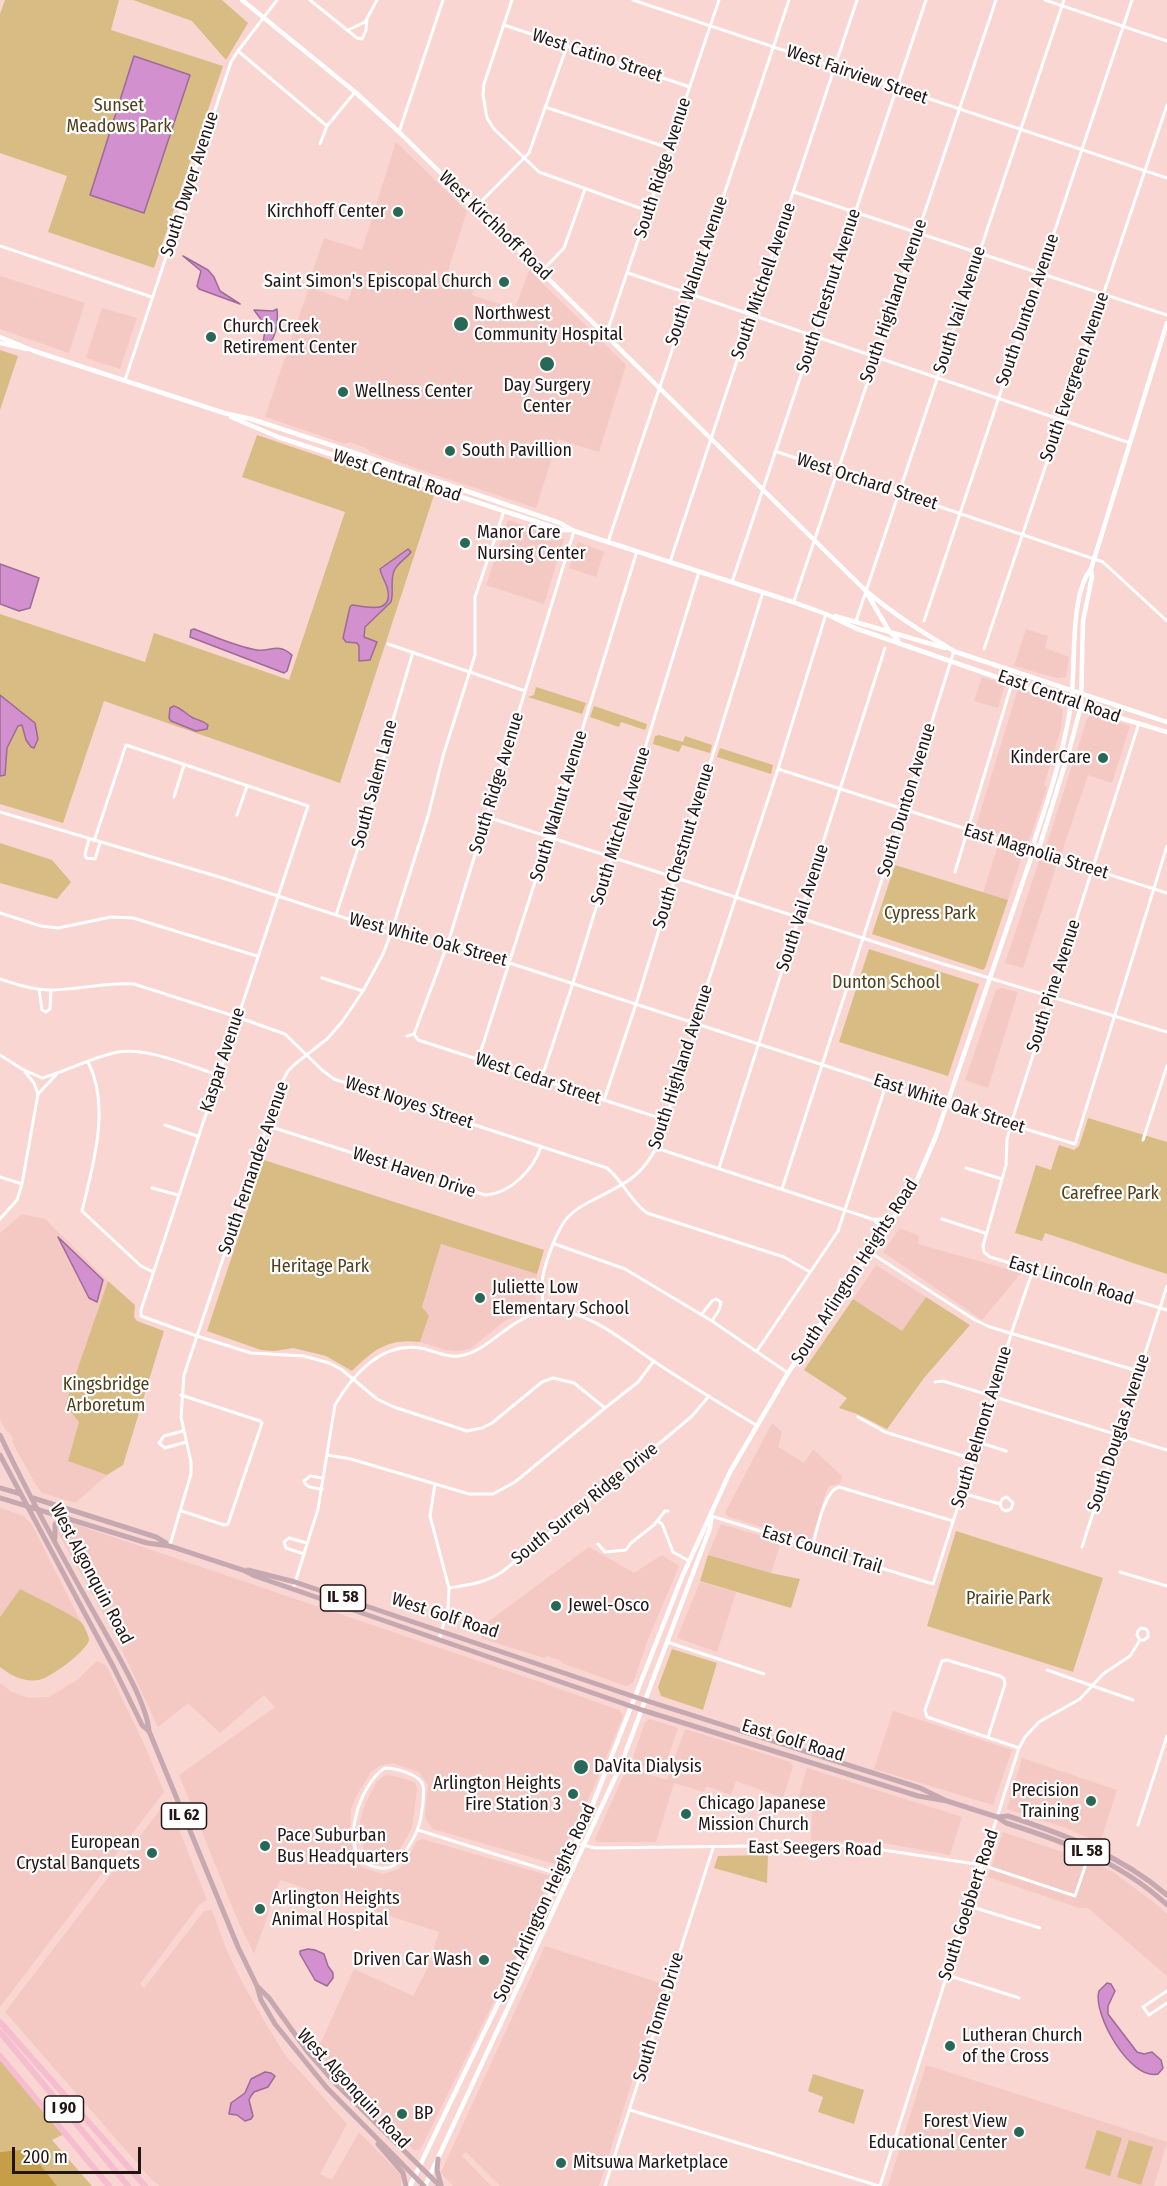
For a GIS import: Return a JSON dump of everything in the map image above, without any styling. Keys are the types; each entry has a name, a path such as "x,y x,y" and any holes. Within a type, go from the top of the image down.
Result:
{"highway":[{"path":"0,2022 145,2186"},
{"name":"I 90","path":"0,2032 128,2186"},
{"name":"I 90","path":"0,2056 108,2186"}],"main road":[{"name":"West Kirchhoff Road","path":"242,0 399,132 865,590 884,607 954,651"},
{"name":"South Arlington Heights Road","path":"408,2186 415,2177 575,1843 689,1560 730,1472 788,1373 914,1187 936,1136 1034,850 1034,842 1062,748 1071,703 1076,618 1086,576 1091,569 1167,323"},
{"name":"West Central Road","path":"0,337 34,351"},
{"name":"West Central Road","path":"0,343 34,351 125,380 224,413 278,437 562,530 574,531"},
{"name":"West Central Road","path":"224,413 251,419 395,466 560,523 574,531 793,602 855,628 951,660"},
{"name":"South Arlington Heights Road","path":"1034,850 1040,845 1072,744 1081,706 1083,621 1092,577 1091,569"},
{"name":"West Kirchhoff Road","path":"865,590 889,631 902,644"},
{"name":"West Central Road","path":"826,614 954,651"},
{"name":"East Central Road","path":"954,651 1167,722"},
{"name":"East Central Road","path":"951,660 1071,703 1167,732"},
{"path":"875,1220 893,1219"},
{"path":"875,1220 880,1225 880,1238"},
{"name":"West Algonquin Road","path":"0,1434 55,1542 119,1659 145,1713 149,1731 261,2000 292,2047 326,2087 415,2177"},
{"name":"West Algonquin Road","path":"0,1455 142,1725 149,1731"},
{"name":"IL 58","path":"0,1488 32,1498"},
{"name":"IL 58","path":"0,1498 28,1506"},
{"name":"West Golf Road","path":"32,1498 156,1537 170,1546"},
{"name":"West Golf Road","path":"28,1506 147,1543 170,1546 243,1570 632,1706"},
{"name":"South Arlington Heights Road","path":"425,2186 623,1760 710,1528 711,1516"},
{"path":"55,1542 55,1524 64,1518"},
{"name":"West Golf Road","path":"243,1570 257,1571 295,1582 635,1697"},
{"name":"East Golf Road","path":"635,1697 920,1788 947,1801"},
{"name":"East Golf Road","path":"632,1706 918,1796 947,1801 997,1817 1006,1823 1090,1853 1132,1877 1167,1905"},
{"name":"East Golf Road","path":"997,1817 1008,1816 1089,1845 1137,1872 1167,1895"},
{"name":"West Algonquin Road","path":"257,1986 269,1998 307,2051 337,2085 420,2166"},
{"path":"375,2137 381,2149 403,2173 408,2186"},
{"path":"438,2159 437,2174 441,2186"},
{"name":"IL 62","path":"420,2166 441,2186"},
{"name":"IL 62","path":"415,2177 425,2186"}],"street":[{"name":"South Dwyer Avenue","path":"125,380 231,62 278,0"},
{"path":"310,0 357,39 362,39 367,20 377,0"},
{"path":"399,132 443,0"},
{"path":"512,0 484,84 484,109 494,129 543,174 648,211"},
{"name":"West Fairview Street","path":"633,0 1167,178"},
{"name":"South Ridge Avenue","path":"606,335 719,0"},
{"name":"South Walnut Avenue","path":"608,542 789,0"},
{"name":"South Mitchell Avenue","path":"670,562 857,0"},
{"name":"South Chestnut Avenue","path":"732,582 926,0"},
{"name":"South Highland Avenue","path":"793,602 996,0"},
{"path":"1045,0 1167,41"},
{"name":"South Vail Avenue","path":"856,621 1064,0"},
{"name":"South Dunton Avenue","path":"924,621 1132,0"},
{"path":"348,30 367,20"},
{"name":"West Catino Street","path":"504,25 690,87"},
{"path":"476,207 531,149 567,46"},
{"path":"238,51 327,126"},
{"path":"321,144 327,126 355,93"},
{"name":"South Evergreen Avenue","path":"984,649 1167,105"},
{"path":"545,107 669,148"},
{"path":"542,271 564,248 585,189"},
{"path":"794,192 1167,315"},
{"path":"0,246 153,297"},
{"path":"628,273 1130,442"},
{"name":"West Orchard Street","path":"775,451 1103,562 1167,621"},
{"name":"South Fernandez Avenue","path":"170,1546 191,1474 181,1417 184,1376 285,1076 295,1064 335,1030 363,991 383,954 391,933 428,816 443,756 476,646 475,597 504,511"},
{"name":"South Ridge Avenue","path":"414,1034 448,942 574,531"},
{"name":"South Walnut Avenue","path":"478,1060 637,551"},
{"name":"South Mitchell Avenue","path":"542,1080 699,572"},
{"name":"South Chestnut Avenue","path":"604,1100 636,1004 763,592"},
{"name":"South Highland Avenue","path":"543,1312 542,1283 563,1222 570,1214 643,1170 656,1148 696,1030 696,1023 826,614"},
{"path":"388,644 525,691"},
{"name":"South Vail Avenue","path":"719,1168 885,648"},
{"name":"South Dunton Avenue","path":"782,1189 954,651"},
{"name":"South Salem Lane","path":"336,915 379,784 387,740 413,652"},
{"path":"955,872 1013,681"},
{"name":"South Pine Avenue","path":"984,1251 983,1243 1002,1179 1011,1124 1139,723"},
{"path":"94,841 126,745 247,786 237,815"},
{"path":"174,797 184,765"},
{"name":"East Magnolia Street","path":"778,770 1167,893"},
{"name":"Kaspar Avenue","path":"197,1336 143,1318 141,1314 197,1136 308,806 247,786"},
{"name":"West White Oak Street","path":"0,812 278,896 391,933 414,939 448,942 823,1065"},
{"path":"487,817 989,978 1167,1032"},
{"path":"89,839 85,854 86,858 91,860 95,859 100,843"},
{"path":"1113,1016 1167,846"},
{"path":"0,913 58,928 111,917 136,918 257,956"},
{"path":"322,978 363,991"},
{"name":"West Noyes Street","path":"0,979 51,990 117,983 134,984 237,1017 285,1035 334,1079 607,1168 637,1206 647,1213 792,1261 810,1272"},
{"path":"39,989 40,1005 46,1012 50,1009 51,990"},
{"name":"East White Oak Street","path":"823,1065 1075,1144 1113,1016"},
{"path":"407,1036 414,1034"},
{"name":"West Cedar Street","path":"414,1034 418,1040 666,1120"},
{"path":"0,1055 23,1070 42,1078 121,1052 136,1052 218,1075"},
{"path":"88,1062 98,1088 99,1122 82,1211 141,1266 153,1272"},
{"path":"1143,1140 1167,1066"},
{"path":"0,1220 17,1200 22,1184 38,1094 34,1083 23,1070"},
{"path":"38,1094 57,1074"},
{"path":"757,1351 834,1238 886,1084"},
{"path":"165,1125 197,1136"},
{"name":"West Haven Drive","path":"268,1126 485,1195 495,1195 505,1191 537,1158 541,1147"},
{"path":"656,1148 875,1220"},
{"path":"966,1168 1002,1179"},
{"path":"0,1177 22,1184"},
{"path":"152,1188 178,1195"},
{"path":"942,1219 986,1233"},
{"path":"554,1244 625,1269 712,1321 788,1373"},
{"name":"East Lincoln Road","path":"984,1251 990,1257 1167,1310"},
{"path":"871,1253 975,1320 1011,1334 1026,1336 1138,1371"},
{"name":"South Belmont Avenue","path":"933,1584 1033,1270"},
{"name":"South Douglas Avenue","path":"1082,1547 1167,1286"},
{"path":"701,1315 716,1299 721,1302 712,1321"},
{"path":"293,1589 322,1489 335,1405 343,1392 377,1356 390,1349 421,1348 446,1356 465,1355 477,1351 522,1318 543,1312 573,1313 585,1318 756,1425"},
{"path":"197,1336 251,1353 304,1356 341,1369 377,1399 394,1407 467,1431 492,1423 542,1382 554,1378 574,1383 605,1408"},
{"path":"327,1455 351,1459 469,1494 493,1494 515,1482 638,1382 654,1361"},
{"path":"935,1382 943,1381 1167,1450"},
{"path":"181,1395 260,1421 262,1424 228,1524 224,1525 182,1510"},
{"name":"South Surrey Ridge Drive","path":"449,1588 490,1580 502,1572 692,1416 709,1396"},
{"path":"858,1417 885,1432 972,1459"},
{"path":"183,1431 164,1436 159,1443 165,1448 186,1442"},
{"path":"978,1442 1006,1451"},
{"path":"322,1489 311,1488 304,1481 310,1476 323,1478"},
{"path":"435,1484 430,1516 449,1588 448,1609 439,1640"},
{"path":"812,1548 826,1500 834,1489 839,1487 953,1521"},
{"path":"962,1492 1000,1504 1006,1511 1011,1509 1013,1503 1007,1497 1002,1499 1000,1504"},
{"path":"598,1544 605,1552 626,1550 631,1543 658,1521 665,1511 668,1511"},
{"name":"East Council Trail","path":"711,1516 933,1584"},
{"path":"658,1521 662,1524 673,1552 689,1560"},
{"path":"304,1554 286,1548 284,1542 289,1538 308,1543"},
{"path":"1120,1572 1167,1586"},
{"path":"1145,1628 1148,1637 1140,1640 1137,1632 1145,1628"},
{"name":"South Goebbert Road","path":"879,2186 1019,1748 1032,1729 1080,1699 1103,1674 1130,1656 1140,1640"},
{"path":"667,1642 764,1674"},
{"path":"988,1737 1005,1684 1004,1679 947,1660 942,1661 928,1698 925,1714 931,1719 1019,1748"},
{"path":"1047,1670 1133,1700"},
{"path":"1138,1826 1167,1736"},
{"path":"385,1768 414,1776 421,1781 423,1794 418,1830 398,1862 391,1868 372,1866 361,1860 355,1839 356,1814 370,1780 385,1768"},
{"path":"418,1830 569,1878"},
{"name":"East Seegers Road","path":"575,1843 595,1848 834,1845 860,1847 982,1865 1075,1896 1090,1853"},
{"name":"South Tonne Drive","path":"605,2186 713,1848"},
{"path":"969,1906 1040,1928"},
{"path":"947,1975 1019,1998"},
{"path":"1167,1991 1143,2007 1149,2016 1167,2003"},
{"path":"630,2110 879,2186"}],"shaded area":[{"path":"134,56 190,75 144,213 90,195"},
{"name":"Northwest Community Hospital","path":"396,142 467,211 447,274 475,284 472,295 515,309 529,270 626,365 599,452 558,439 536,508 370,452 350,442 345,444 265,417 309,287 348,301 352,289 311,276 324,238 362,250"},
{"path":"183,256 208,270 220,291 240,304 199,289 197,286 201,271"},
{"path":"0,276 85,303 69,353 0,329"},
{"path":"102,308 137,318 120,369 86,358"},
{"path":"277,309 274,335 270,343 263,342 266,326 254,310 273,311"},
{"path":"508,520 564,539 544,604 486,585"},
{"path":"578,542 604,552 596,577 569,568"},
{"path":"408,549 411,552 394,571 391,602 365,627 364,637 377,642 370,660 359,661 357,643 346,642 343,638 350,607 352,605 372,608 383,606 387,602 387,587 380,569"},
{"path":"0,564 39,578 30,608 19,611 0,604"},
{"path":"194,629 249,649 278,648 287,651 292,655 287,671 284,673 190,637 191,630"},
{"path":"1026,629 1048,636 1045,648 1069,657 1066,677 1057,678 1014,666"},
{"path":"982,677 1005,684 998,708 974,701"},
{"path":"1018,689 1046,698 1063,709 1061,729 1044,785 1047,787 1028,844 976,826"},
{"path":"0,695 35,723 38,739 34,748 31,747 26,740 22,725 18,726 7,748 5,775 0,776"},
{"path":"174,706 208,725 207,729 196,731 171,721 170,708"},
{"path":"1091,714 1130,726 1112,783 1088,775 1061,855 1045,850 1087,719"},
{"path":"997,848 1022,856 1008,900 983,893"},
{"path":"1040,858 1057,864 1023,968 1005,963"},
{"path":"1001,988 1018,992 988,1088 965,1080 996,990"},
{"path":"22,1214 45,1219 108,1281 65,1405 79,1422 69,1461 107,1475 75,1503 42,1493 0,1419 0,1233"},
{"path":"900,1228 919,1236 918,1244 1021,1273 982,1320 883,1252"},
{"path":"58,1237 103,1280 97,1302 89,1298"},
{"name":"Juliette Low Elementary School","path":"441,1244 537,1274 536,1308 506,1320 470,1349 445,1350 420,1342 429,1317 422,1308"},
{"path":"876,1265 926,1297 902,1332 853,1299"},
{"path":"772,1423 782,1432 778,1447 804,1463 813,1449 842,1476 840,1484 829,1486 826,1492 810,1543 727,1516 725,1513"},
{"path":"0,1508 24,1516 32,1525 81,1622 20,1590 0,1617"},
{"path":"63,1520 540,1682 619,1710 623,1716 594,1787 555,1864 433,1829 425,1816 428,1785 419,1772 393,1763 381,1765 371,1772 357,1795 351,1809 350,1837 354,1858 363,1868 383,1874 398,1869 405,1863 417,1841 422,1839 551,1876 517,1955 420,2150 414,2150 315,2050 323,2038 354,1969 413,1996 427,1969 439,1932 280,1880 254,1954 238,1921 179,1775 275,1707 264,1695 220,1733 188,1703 158,1727 115,1635 57,1531"},
{"path":"721,1524 781,1542 771,1573 708,1555"},
{"path":"589,1547 634,1573 662,1555 679,1566 647,1642 633,1683 626,1686 562,1663 560,1660 547,1656 544,1658 481,1638 485,1624"},
{"path":"700,1582 736,1592 717,1652 677,1638"},
{"path":"97,1661 106,1665 145,1746 164,1792 0,2007 0,1683 12,1692 29,1698 49,1697 77,1680"},
{"path":"893,1711 1012,1750 993,1805 874,1769"},
{"path":"650,1719 678,1728 663,1772 640,1765 633,1757 645,1722"},
{"path":"685,1729 790,1762 793,1766 783,1798 736,1781 731,1795 706,1786 704,1792 674,1783 656,1842 597,1842 595,1839 627,1768 667,1780"},
{"path":"1022,1758 1117,1790 1100,1843 1063,1827 1007,1809"},
{"path":"807,1768 962,1817 950,1855 884,1843 811,1840 812,1807 797,1802"},
{"path":"387,1774 412,1781 416,1784 417,1790 412,1828 399,1851 392,1860 387,1862 364,1852 360,1821 365,1804 377,1781"},
{"path":"163,1806 170,1807 207,1900 200,1904 140,1984 144,1988 204,1911 212,1910 227,1951 242,1982 272,2034 286,2056 347,2124 320,2174 332,2180 359,2132 402,2176 401,2186 160,2186 151,2179 5,2012"},
{"path":"1003,1832 1096,1863 1113,1872 1160,1907 1167,1914 1167,1976 1088,1908 1080,1908 988,1877"},
{"path":"545,1946 663,1984 599,2186 500,2186 466,2152 462,2156 491,2186 453,2186 441,2173 442,2170"},
{"path":"308,1949 324,1954 333,1973 333,1978 327,1986 315,1980 300,1954 300,1951"},
{"path":"1107,1983 1111,1984 1115,1991 1108,2006 1108,2014 1137,2052 1144,2054 1152,2052 1161,2060 1163,2068 1158,2074 1147,2073 1136,2067 1125,2057 1107,2029 1098,2001 1099,1991"},
{"name":"Forest View Educational Center","path":"926,2065 1167,2142 1154,2186 888,2186"},
{"path":"265,2072 275,2076 268,2087 254,2092 251,2096 249,2100 253,2116 251,2119 245,2121 237,2115 229,2114 231,2103 245,2093 251,2079"},
{"path":"28,2149 57,2186 0,2186 0,2152"}],"green space":[{"name":"Sunset Meadows Park","path":"5,0 119,0 111,30 223,66 154,268 48,232 67,176 0,153 0,14"},
{"path":"133,0 222,0 248,23 226,60 192,21"},
{"path":"0,350 18,356 0,410"},
{"path":"257,435 434,495 340,783 104,701 63,823 0,804 0,614 145,662 154,633 289,680 345,512 242,477"},
{"path":"536,687 586,703 582,714 528,697 534,695"},
{"path":"594,706 647,724 645,730 621,722 619,727 590,717"},
{"path":"659,735 683,742 685,736 712,745 710,753 682,745 679,752 653,744 655,736"},
{"path":"720,748 773,765 771,774 717,757"},
{"path":"0,843 52,860 71,882 57,899 0,883"},
{"name":"Cypress Park","path":"895,865 1008,900 983,970 872,934"},
{"name":"Dunton School","path":"869,949 979,984 948,1076 839,1042"},
{"name":"Carefree Park","path":"1088,1118 1167,1142 1167,1274 1045,1233 1042,1241 1015,1233 1036,1165 1051,1170 1059,1145 1074,1150 1079,1146"},
{"name":"Heritage Park","path":"264,1160 544,1250 537,1274 441,1244 422,1307 429,1316 420,1342 399,1342 383,1347 352,1371 326,1356 293,1348 274,1351 261,1350 207,1331"},
{"name":"Kingsbridge Arboretum","path":"108,1281 135,1305 134,1317 137,1321 164,1331 123,1465 107,1475 68,1461 79,1422 65,1405"},
{"path":"926,1297 970,1325 924,1378 887,1429 839,1408 847,1398 804,1370 853,1299 902,1331"},
{"name":"Prairie Park","path":"956,1531 1103,1578 1073,1672 927,1626"},
{"path":"708,1555 800,1579 791,1608 700,1581"},
{"path":"20,1589 78,1620 83,1624 89,1638 87,1645 75,1657 39,1680 18,1678 0,1667 0,1617"},
{"path":"672,1649 717,1663 703,1710 661,1696 658,1687"},
{"path":"768,1855 767,1883 714,1868 718,1856"},
{"path":"0,2056 64,2134 52,2140 92,2186 57,2186 27,2149 0,2152"},
{"path":"813,2074 864,2090 854,2124 818,2112 823,2097 808,2091"},
{"path":"1097,2130 1122,2138 1110,2176 1085,2168"},
{"path":"1129,2140 1153,2147 1141,2185 1117,2177"}],"place":[{"name":"Kirchhoff Center","path":"398,212"},
{"name":"Saint Simon's Episcopal Church","path":"504,282"},
{"name":"Northwest Community Hospital","path":"461,324"},
{"name":"Church Creek Retirement Center","path":"211,337"},
{"name":"Day Surgery Center","path":"547,364"},
{"name":"Wellness Center","path":"343,392"},
{"name":"South Pavillion","path":"450,451"},
{"name":"Manor Care Nursing Center","path":"465,543"},
{"name":"KinderCare","path":"1103,758"},
{"name":"Juliette Low Elementary School","path":"480,1298"},
{"name":"Jewel-Osco","path":"556,1606"},
{"name":"DaVita Dialysis","path":"581,1767"},
{"name":"Arlington Heights Fire Station 3","path":"573,1794"},
{"name":"Precision Training","path":"1091,1801"},
{"name":"Chicago Japanese Mission Church","path":"686,1814"},
{"name":"Pace Suburban Bus Headquarters","path":"265,1846"},
{"name":"European Crystal Banquets","path":"152,1853"},
{"name":"Arlington Heights Animal Hospital","path":"260,1909"},
{"name":"Driven Car Wash","path":"484,1960"},
{"name":"Lutheran Church of the Cross","path":"950,2046"},
{"name":"BP","path":"402,2114"},
{"name":"Forest View Educational Center","path":"1019,2132"},
{"name":"Mitsuwa Marketplace","path":"561,2163"}]}
